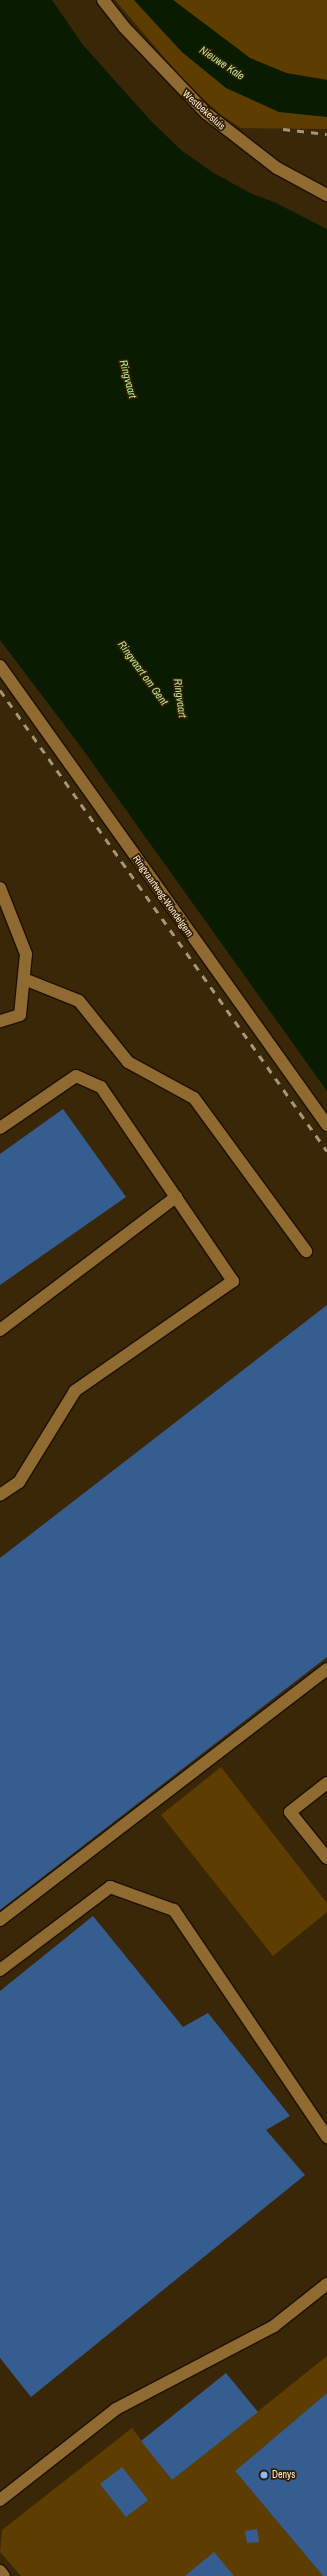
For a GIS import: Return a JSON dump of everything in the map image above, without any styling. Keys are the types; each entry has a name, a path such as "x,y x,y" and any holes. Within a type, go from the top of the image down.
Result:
{"street":[{"name":"Westbekesluis","path":"103,0 124,27 206,113 277,168 327,195"},
{"name":"Ringvaartweg-Wondelgem","path":"0,666 327,1125"},
{"path":"0,888 26,954 20,1015 0,1021"},
{"path":"24,979 79,1001 128,1062 194,1098 306,1251"},
{"path":"0,1128 76,1076 101,1087 233,1281 75,1391 19,1482 0,1495"},
{"path":"0,1330 176,1197"},
{"path":"0,1920 327,1669"},
{"path":"327,1783 290,1812 327,1858"},
{"path":"0,1970 110,1887 174,1910 327,2137"},
{"path":"0,2500 116,2409 274,2326 327,2284"},
{"path":"0,2571 4,2576"}],"shaded area":[{"path":"115,0 134,0 182,52 327,117 327,129 241,128 221,115 187,84"},
{"path":"173,0 327,0 327,80 286,73 250,58"},
{"path":"221,1767 327,1903 327,1912 273,1956 161,1815"},
{"path":"327,2356 327,2393 235,2471 323,2576 21,2576 0,2552 2,2530 132,2428 172,2480"}],"water":[{"path":"0,0 52,0 83,45 151,121 181,150 212,172 250,193 276,203 327,229 327,1091 81,747 0,640"},
{"name":"Nieuwe Kale","path":"134,0 173,0 250,58 286,73 327,80 327,117 279,112 226,88 182,52"}],"building":[{"path":"63,1109 126,1197 0,1285 0,1154"},
{"path":"327,1305 327,1657 0,1910 0,1558"},
{"path":"93,1916 183,2027 208,2013 290,2116 266,2130 305,2175 31,2397 0,2358 0,1991"},
{"path":"226,2373 258,2412 172,2480 141,2441"},
{"path":"327,2393 327,2576 323,2576 235,2471"},
{"path":"122,2467 148,2500 126,2517 100,2484"},
{"path":"257,2529 259,2542 247,2543 245,2531"},
{"path":"214,2552 234,2576 185,2576"}],"railway":[{"path":"283,129 327,134"},
{"path":"0,690 327,1151"}],"place":[{"name":"Denys","path":"264,2475"}],"water label":[{"name":"Ringvaart","path":"128,379"},
{"name":"Ringvaart om Gent","path":"143,673"},
{"name":"Ringvaart","path":"180,698"}]}
